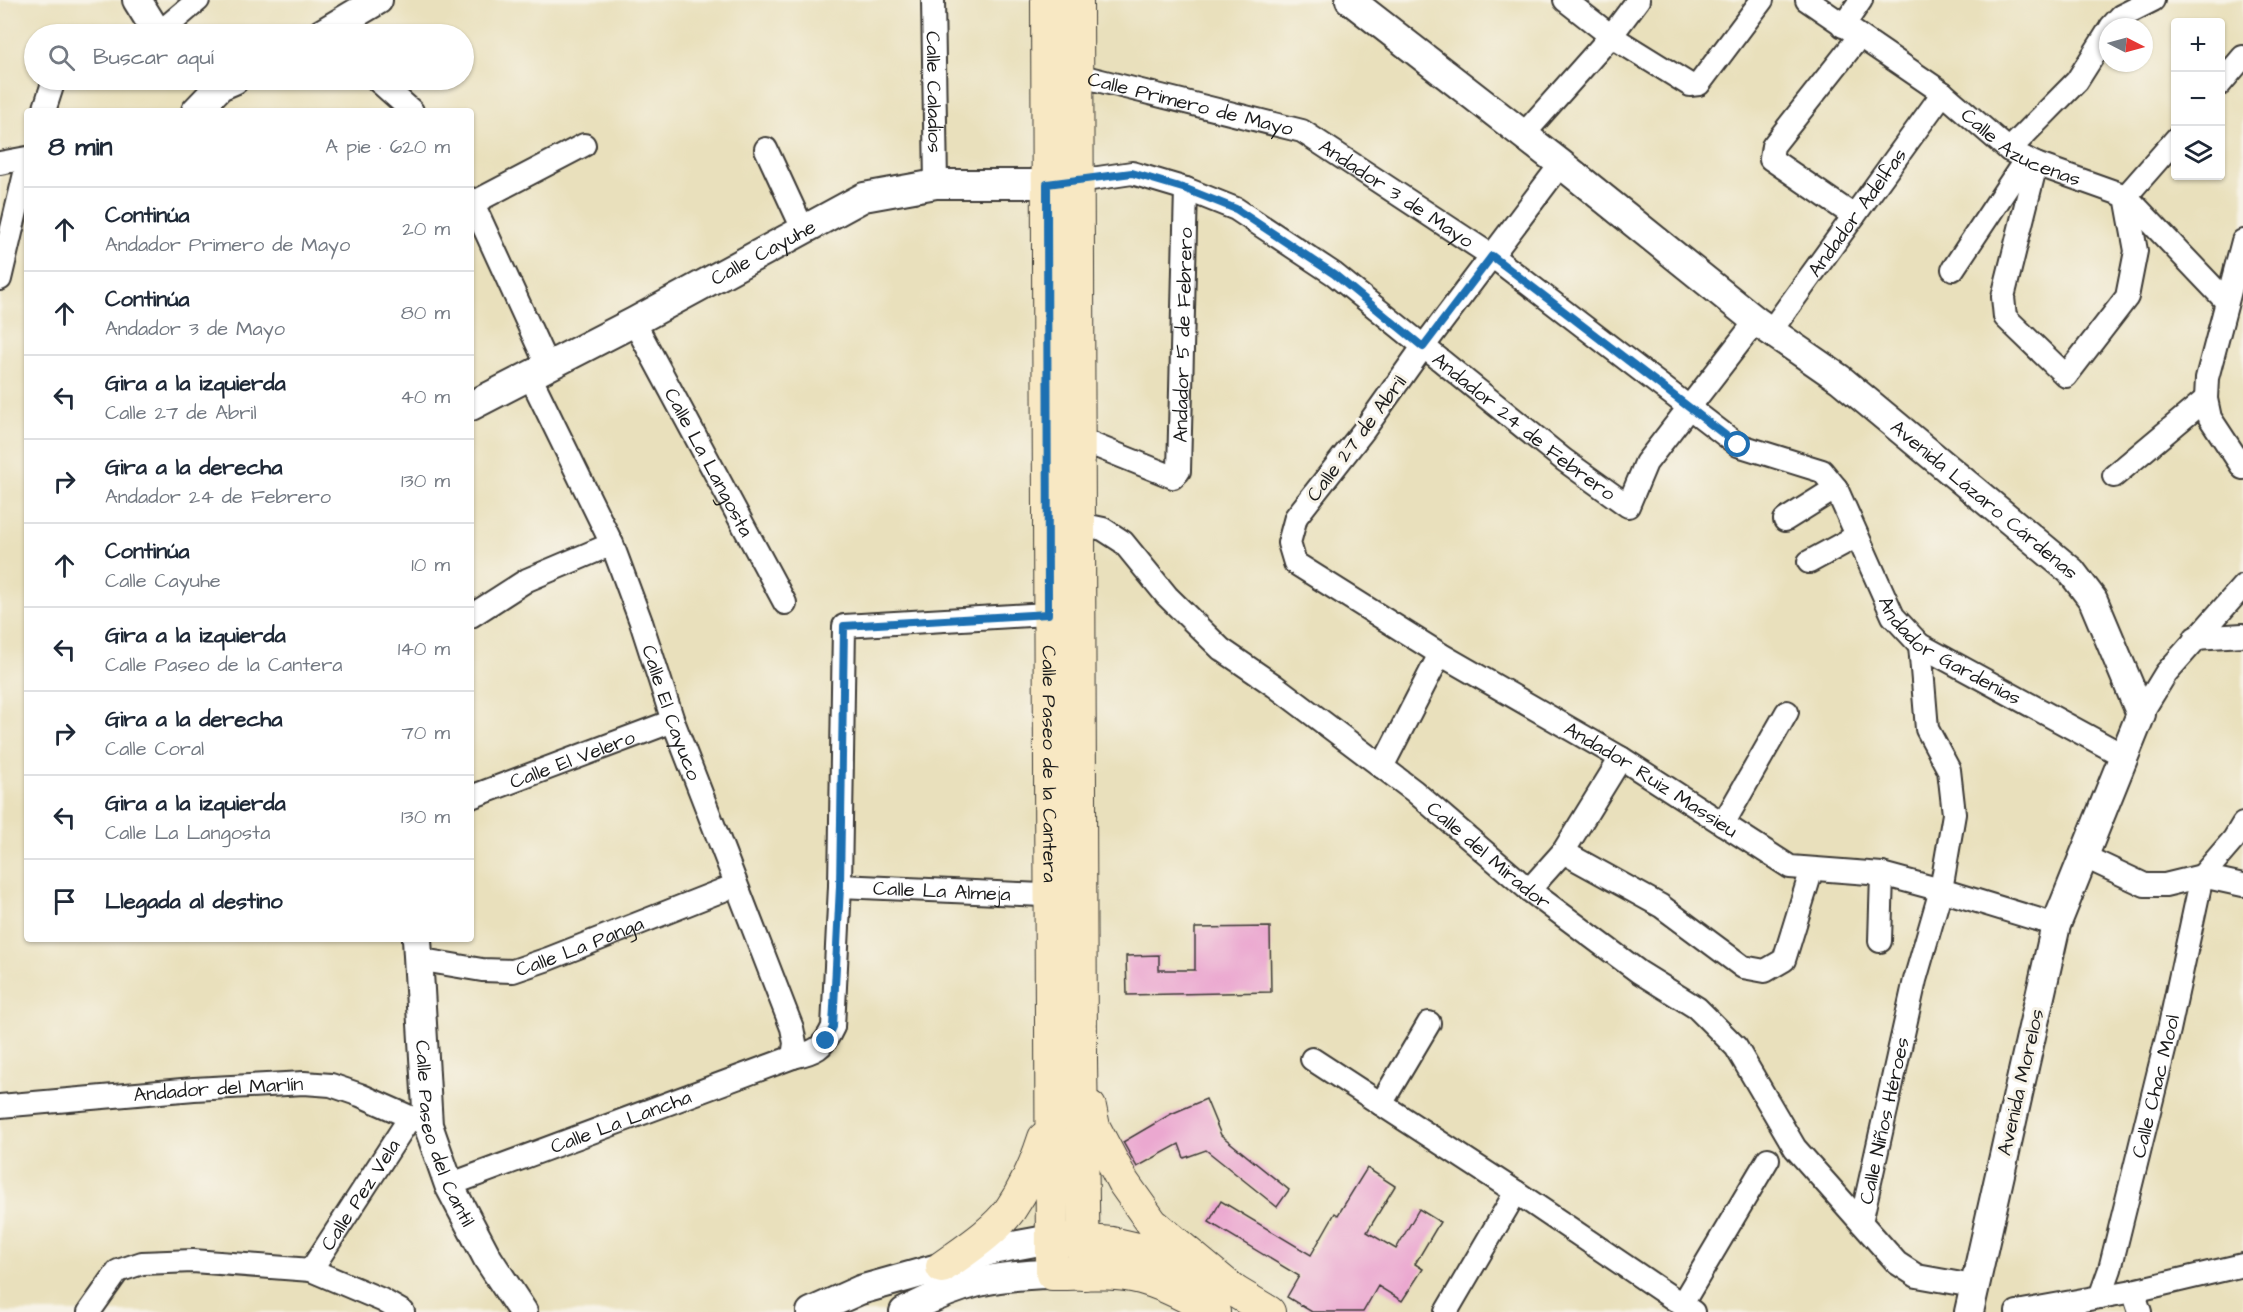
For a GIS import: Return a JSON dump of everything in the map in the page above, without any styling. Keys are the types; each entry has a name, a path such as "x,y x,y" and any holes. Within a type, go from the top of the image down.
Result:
{"main road":[{"name":"Calle Paseo de la Cantera","path":"1047,0 1048,614 1065,896 1081,1060 1084,1274"},
{"name":"Calle Paseo de la Cantera","path":"1052,1274 1050,1120 1080,613 1077,0"},
{"path":"1081,1060 1094,1127 1123,1182 1152,1223 1224,1301"},
{"path":"942,1267 978,1240 1009,1211 1035,1166 1050,1120"},
{"path":"1051,1239 1084,1239 1147,1251 1224,1301"},
{"path":"1052,1274 1140,1278 1165,1287 1269,1312"}],"street":[{"path":"137,0 152,24"},
{"path":"170,24 198,0"},
{"name":"Calle Caladios","path":"933,0 936,184"},
{"path":"1565,0 1611,36 1690,85 1699,84 1762,0"},
{"path":"1524,135 1611,36 1638,0"},
{"name":"Calle Azucenas","path":"1807,0 1943,93 2024,158 2126,196 2226,301"},
{"path":"1854,216 1771,159 1773,146 1851,31 1861,0"},
{"path":"2119,18 2153,0"},
{"path":"336,24 372,1"},
{"name":"Avenida Lázaro Cárdenas","path":"1365,4 1524,135 1763,326 1840,379 2071,571 2093,600 2141,714"},
{"path":"1953,269 2099,46"},
{"path":"2225,78 2243,57"},
{"name":"Calle Primero de Mayo","path":"1077,75 1302,131"},
{"path":"45,108 51,90"},
{"path":"199,108 214,90"},
{"path":"388,90 409,108"},
{"name":"Andador Adelfas","path":"1628,506 1646,463 1691,406 1763,326 1854,216 1943,93"},
{"name":"Andador 3 de Mayo","path":"1302,131 1492,256 1691,406 1738,445 1822,471 1836,488"},
{"path":"2024,158 2003,297 2004,317 2066,376 2127,297 2136,251 2126,196 2171,144"},
{"path":"474,200 584,145"},
{"path":"766,149 803,229"},
{"path":"0,163 24,159"},
{"name":"Calle 27 de Abril","path":"1289,543 1296,517 1364,430 1423,347 1561,164"},
{"name":"Andador 24 de Febrero","path":"1078,180 1132,173 1186,189 1236,209 1324,268 1564,460 1628,506"},
{"path":"0,279 24,178"},
{"name":"Calle Cayuhe","path":"474,404 634,322 864,197 936,184 1047,184 1078,180"},
{"name":"Andador 5 de Febrero","path":"1079,439 1173,477 1179,471 1186,189"},
{"name":"Calle El Cayuco","path":"474,206 538,370 612,544 641,622 673,721 792,1028 795,1043 793,1057"},
{"path":"2243,241 2207,378 2206,399 2211,418 2243,468"},
{"name":"Calle La Langosta","path":"634,322 785,603"},
{"path":"2114,476 2206,399"},
{"path":"1785,520 1836,488"},
{"name":"Andador Gardenias","path":"1836,488 1893,616 1920,645 2124,756"},
{"name":"Calle del Mirador","path":"1080,524 1103,530 1123,542 1167,596 1221,649 1275,686 1414,791 1529,890 1639,972 1696,1008 1736,1047 1796,1148 1861,1222"},
{"path":"1809,562 1857,536"},
{"name":"Andador Ruiz Massieu","path":"1289,543 1295,563 1440,654 1621,758 1790,867 1882,874 2056,925"},
{"path":"474,614 527,580 612,544"},
{"path":"2141,714 2166,673 2241,585"},
{"path":"793,1057 814,1052 826,1041 833,1027 840,886 844,626 1080,613"},
{"path":"2195,638 2243,635"},
{"name":"Calle Niños Héroes","path":"1920,645 1927,729 1948,770 1954,814 1941,890 1915,980 1861,1222 1897,1263 1917,1276 1971,1299"},
{"path":"1382,767 1440,654"},
{"path":"1723,824 1787,712"},
{"name":"Avenida Morelos","path":"1971,1299 2056,925 2141,714"},
{"name":"Calle El Velero","path":"474,796 673,721"},
{"path":"1529,890 1563,852 1621,758"},
{"path":"2202,876 2234,839 2243,824"},
{"path":"1563,852 1661,906 1743,967 1765,970 1784,960 1812,869"},
{"path":"2083,856 2145,885 2165,885 2202,876 2243,885"},
{"path":"1880,941 1882,874"},
{"name":"Calle Chac Mool","path":"2100,1297 2110,1269 2169,1030 2202,876"},
{"name":"Calle La Panga","path":"417,949 482,970 513,970 548,959 736,885"},
{"name":"Calle La Almeja","path":"840,886 1065,896"},
{"name":"Calle Paseo del Cantil","path":"417,949 418,1122 488,1259 523,1312"},
{"path":"1381,1104 1429,1023"},
{"name":"Calle La Lancha","path":"449,1185 793,1057"},
{"path":"1312,1059 1688,1308 1768,1159"},
{"name":"Andador del Marlín","path":"0,1106 194,1089 304,1083 331,1085 360,1095 418,1122"},
{"name":"Calle Pez Vela","path":"310,1270 418,1122"},
{"path":"1446,1312 1516,1192"},
{"path":"811,1312 860,1290 992,1250 1051,1239"},
{"path":"89,1312 118,1271 142,1263 193,1261 310,1270 382,1300 403,1312"},
{"path":"2017,1312 2050,1309 2100,1297 2136,1301 2243,1263"},
{"path":"904,1312 931,1298 974,1282 1014,1275 1052,1274"}],"building":[{"path":"1270,927 1271,992 1127,995 1126,956 1159,955 1159,970 1195,970 1195,928"},
{"path":"1206,1099 1221,1135 1289,1190 1277,1207 1206,1150 1184,1158 1179,1144 1137,1167 1123,1142 1171,1114"},
{"path":"1367,1168 1395,1186 1367,1232 1396,1249 1419,1209 1440,1222 1415,1264 1423,1269 1402,1301 1378,1286 1363,1312 1312,1312 1287,1297 1299,1276 1209,1222 1221,1201 1311,1255 1335,1213 1338,1215"}],"route":[{"path":"826,1041 833,1027 840,886 844,626 1048,614 1047,184 1132,173 1186,189 1236,209 1334,274 1423,347 1492,256 1691,406 1738,445"}]}
